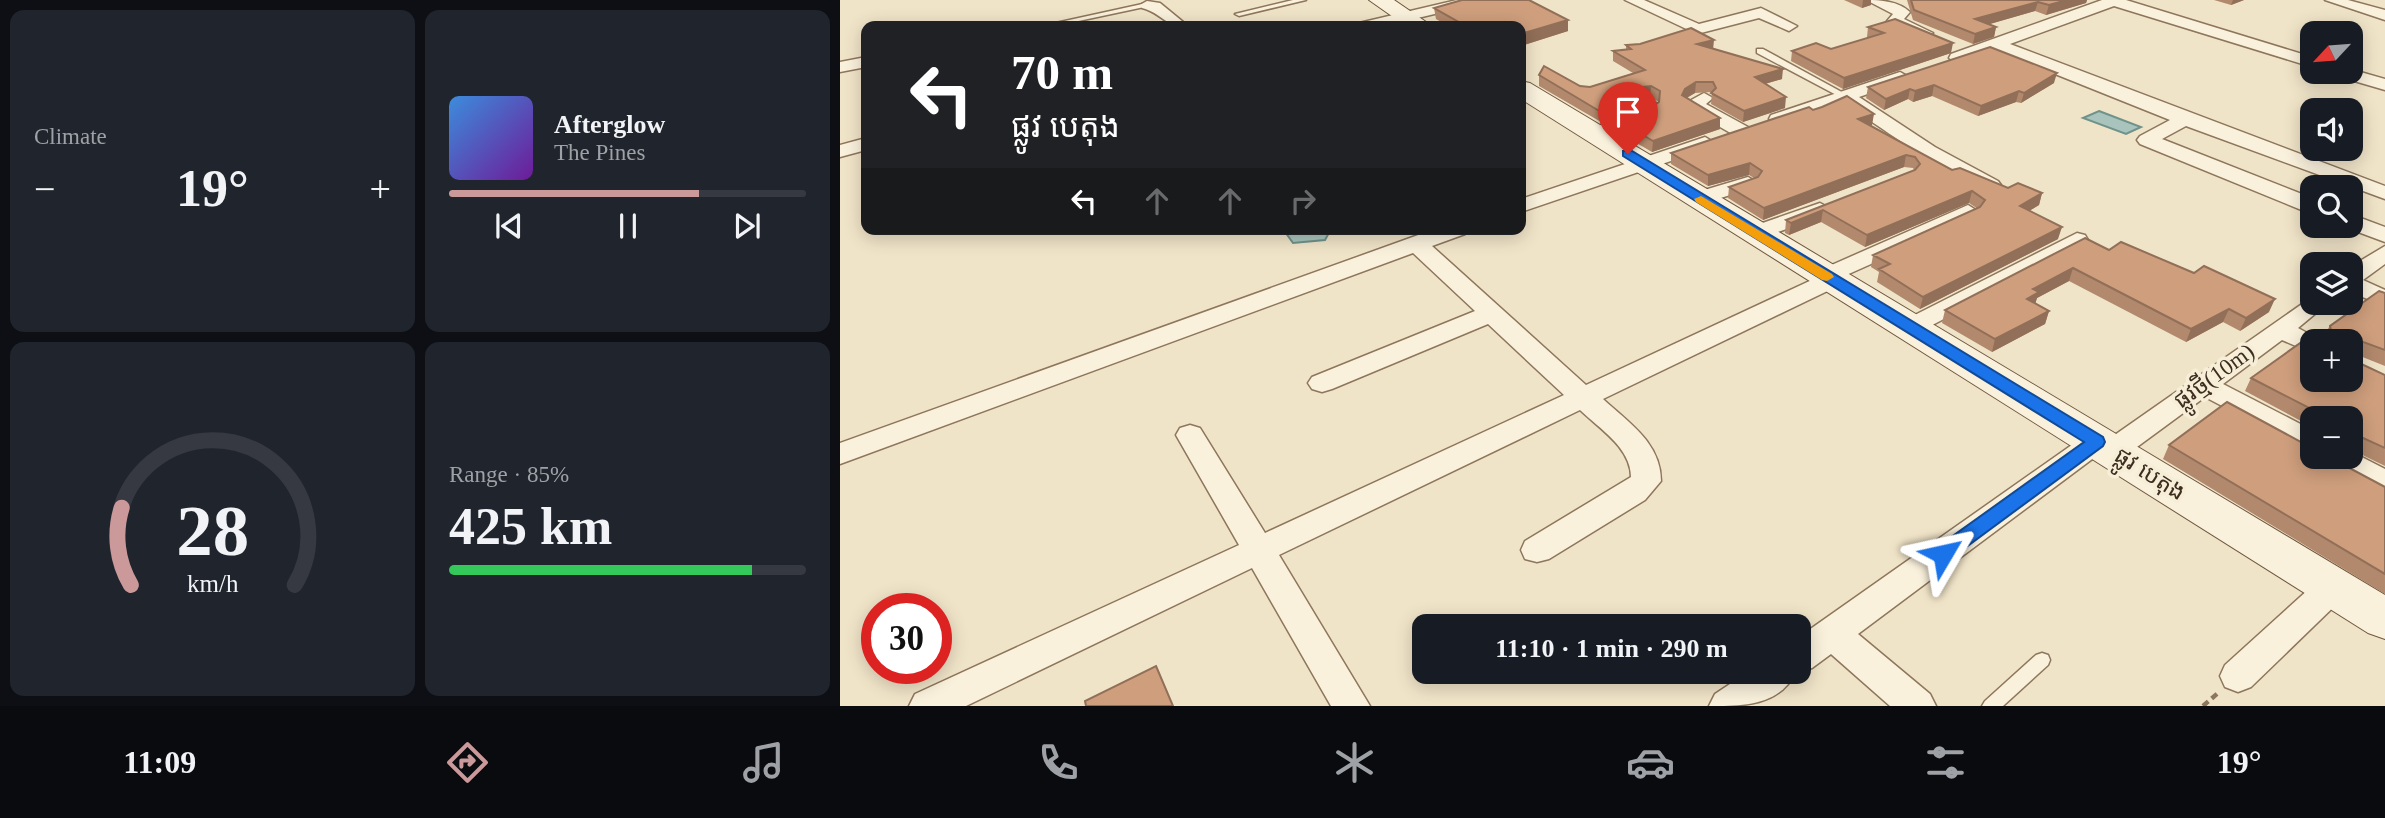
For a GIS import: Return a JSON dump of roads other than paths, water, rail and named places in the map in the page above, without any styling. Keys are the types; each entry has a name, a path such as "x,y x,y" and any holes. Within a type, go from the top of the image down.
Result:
{"street":[{"path":"1379,0 1414,21 1476,0"},
{"path":"1632,0 1692,28 1702,29 1761,13 1789,26"},
{"path":"1873,0 1899,8 1902,12 1895,21 1973,53"},
{"path":"1530,202 1997,45 2113,0 2300,58"},
{"path":"2332,0 2385,15"},
{"path":"1147,5 1155,6 1174,21"},
{"path":"1673,34 1692,28"},
{"path":"1997,45 2185,119 2385,193"},
{"path":"840,67 861,63"},
{"path":"2363,78 2385,85"},
{"name":"ផ្លូវ បេតុង","path":"1526,91 2385,619"},
{"path":"1845,96 1887,121 1928,151 2002,191"},
{"path":"1704,98 1693,104 1741,131"},
{"path":"1594,133 1629,122 1648,111 1649,104"},
{"path":"2185,119 2147,141 2300,201"},
{"path":"840,151 861,145"},
{"path":"1699,198 1748,183"},
{"path":"1756,233 1843,200"},
{"path":"928,706 1968,212"},
{"path":"2363,226 2385,235"},
{"path":"840,454 1441,235"},
{"path":"1910,327 2077,240"},
{"path":"1416,244 1585,396 1632,442 1646,463 1646,481 1634,492 1537,550"},
{"path":"2363,269 2385,253"},
{"path":"2363,289 2385,299"},
{"path":"1322,383 1493,313"},
{"name":"ផ្លូវថ្មី(10m)","path":"1811,649 2104,446 2202,384 2300,314"},
{"path":"2279,329 2300,339"},
{"path":"2202,384 2300,437"},
{"path":"1190,435 1351,706"},
{"path":"2361,469 2385,482"},
{"path":"2238,676 2333,587"},
{"path":"1833,634 1917,706"},
{"path":"1728,706 1760,684"}],"lane":[{"path":"1239,14 1303,0"},
{"path":"1070,21 1147,5"},
{"path":"1760,51 1845,96"},
{"path":"1991,706 2042,660"}],"water":[{"path":"2099,111 2141,127 2126,134 2083,118"},
{"path":"1287,235 1328,235 1325,240 1293,243"}]}
